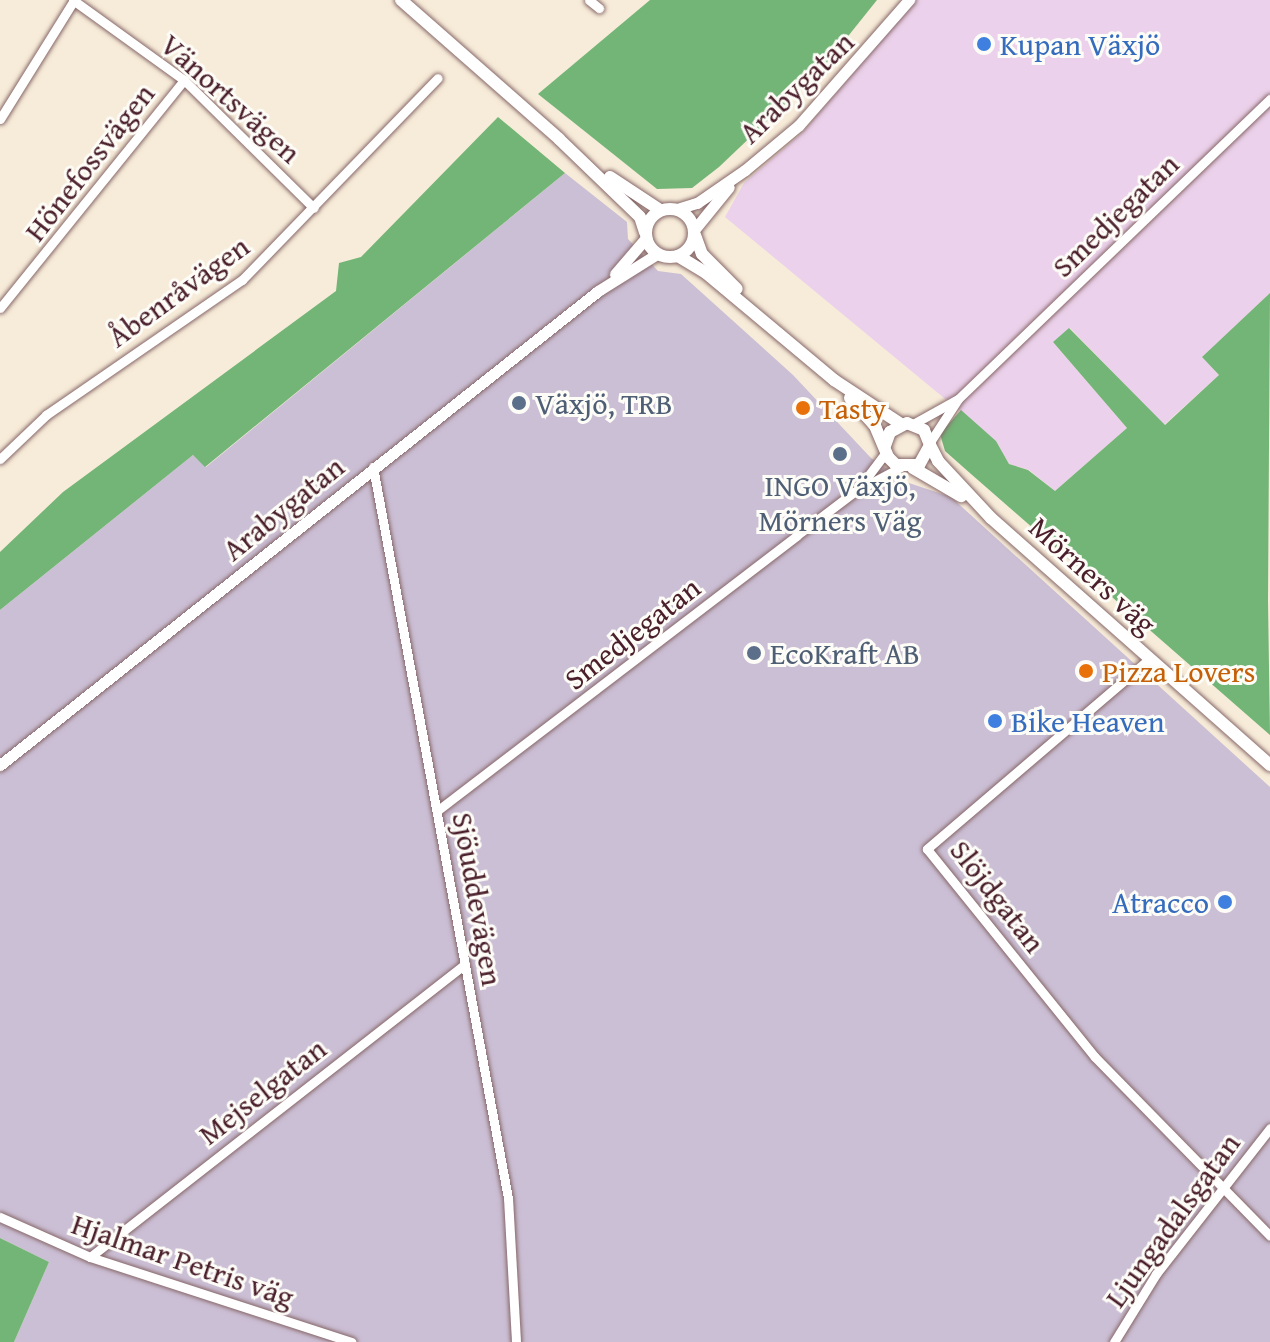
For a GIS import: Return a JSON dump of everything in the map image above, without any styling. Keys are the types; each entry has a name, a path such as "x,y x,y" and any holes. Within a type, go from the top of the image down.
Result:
{"main road":[{"path":"401,0 559,139 640,217 657,254 678,256 778,331"},
{"path":"559,139 660,210 677,209 694,232 702,254 778,331 834,380 875,426 886,449 907,467 924,461 930,443 907,424 834,380"},
{"path":"646,235 660,210"},
{"path":"678,256 694,232"},
{"path":"886,449 890,432 907,424"},
{"name":"Mörners väg","path":"930,443 938,461 991,518 1270,765"},
{"name":"Mörners väg","path":"907,467 939,480 991,518"}],"street":[{"path":"0,119 73,0"},
{"name":"Vänortsvägen","path":"73,0 184,80 314,208"},
{"path":"589,0 599,8"},
{"name":"Arabygatan","path":"677,209 697,203 745,170 799,125 909,0"},
{"name":"Åbenråvägen","path":"0,459 46,415 242,280 438,78"},
{"name":"Hönefossvägen","path":"0,308 184,80"},
{"name":"Smedjegatan","path":"930,443 958,399 1270,99"},
{"name":"Arabygatan","path":"694,232 745,170"},
{"name":"Arabygatan","path":"598,291 646,235"},
{"name":"Arabygatan","path":"0,765 598,291 657,254"},
{"name":"Smedjegatan","path":"907,424 958,399"},
{"name":"Smedjegatan","path":"854,492 886,449"},
{"name":"Sjöuddevägen","path":"373,467 508,1198 516,1342"},
{"name":"Smedjegatan","path":"438,810 854,492 907,467"},
{"name":"Slöjdgatan","path":"1148,660 927,849 1095,1057 1220,1188"},
{"name":"Mejselgatan","path":"90,1257 465,964"},
{"name":"Ljungadalsgatan","path":"1114,1342 1220,1188 1270,1128"},
{"path":"1220,1188 1270,1236"},
{"name":"Hjalmar Petris väg","path":"0,1217 90,1257 352,1342"}],"shaded area":[{"path":"915,0 1270,0 1270,293 1202,357 1219,375 1164,425 1070,328 1053,342 1127,428 1055,491 1029,470 1009,464 996,441 725,217 744,183 802,133"},
{"path":"565,173 627,222 628,239 658,271 681,274 793,375 871,458 906,482 951,497 1270,787 1270,1342 14,1342 49,1262 0,1238 0,610 193,455 206,467"}],"green space":[{"path":"650,0 877,0 821,70 719,167 692,188 657,189 538,94"},
{"path":"498,117 565,173 205,467 193,455 0,610 0,552 63,492 336,291 339,263 361,257"},
{"path":"1270,293 1270,735 945,451 940,434 961,410 996,441 1009,464 1028,470 1055,491 1127,428 1053,342 1069,328 1165,425 1219,375 1202,357"},
{"path":"0,1238 49,1262 14,1342 0,1342"}],"place":[{"name":"Kupan Växjö","path":"984,44"},
{"name":"Växjö, TRB","path":"519,403"},
{"name":"Tasty","path":"803,408"},
{"name":"INGO Växjö, Mörners Väg","path":"840,454"},
{"name":"EcoKraft AB","path":"754,653"},
{"name":"Pizza Lovers","path":"1086,671"},
{"name":"Bike Heaven","path":"995,721"},
{"name":"Atracco","path":"1225,902"}]}
